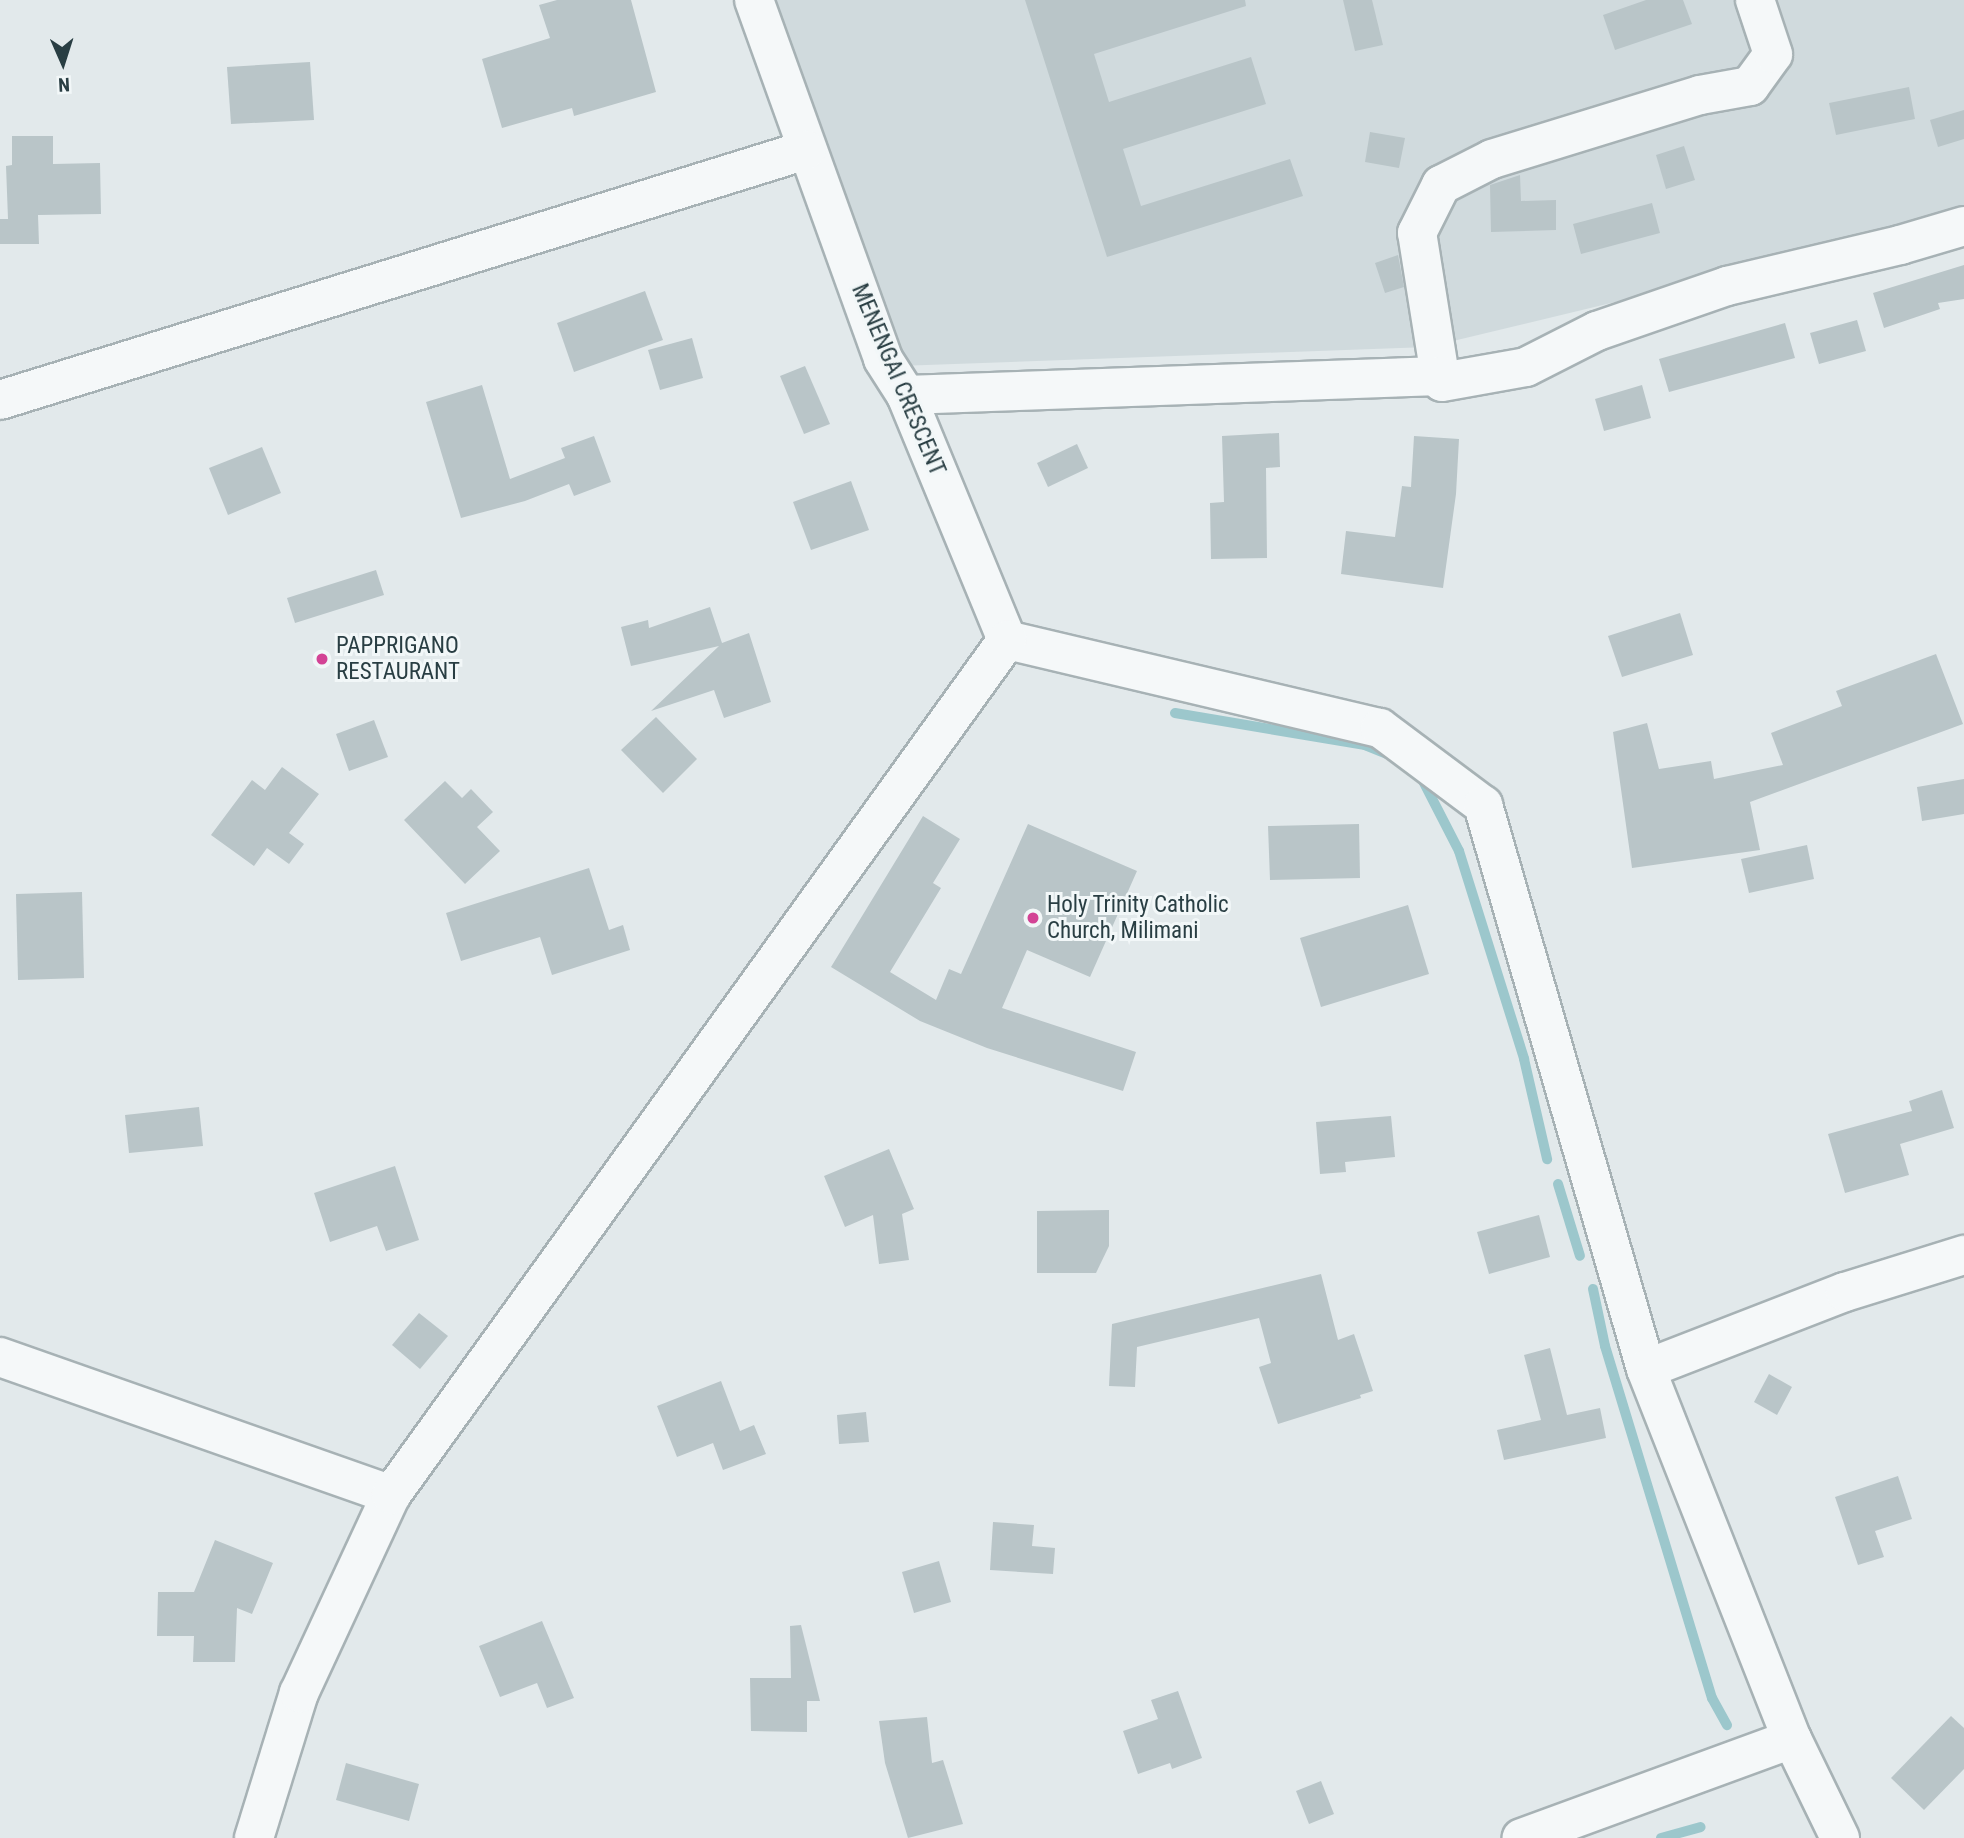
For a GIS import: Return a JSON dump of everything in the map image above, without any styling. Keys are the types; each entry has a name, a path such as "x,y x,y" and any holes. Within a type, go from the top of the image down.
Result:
{"street":[{"name":"MENENGAI CRESCENT","path":"754,0 883,359 906,395 1007,640"},
{"path":"1755,0 1773,54 1750,86 1700,95 1492,159 1441,185 1416,233 1442,383 1526,367 1597,331 1727,286 1900,245 1964,226"},
{"path":"0,400 806,150"},
{"path":"906,395 1440,376"},
{"path":"254,1838 299,1693 391,1495 1007,640 1380,728 1483,805 1646,1369 1792,1739 1840,1838"},
{"path":"1646,1369 1845,1292 1964,1255"},
{"path":"0,1357 391,1495"},
{"path":"1522,1838 1792,1739"}],"shaded area":[{"path":"776,0 1964,0 1964,218 1428,347 898,366"}],"building":[{"path":"557,0 631,0 656,92 574,116 572,108 502,128 482,59 550,38 539,5"},
{"path":"1025,0 1245,0 1246,6 1094,54 1109,102 1251,57 1266,104 1123,149 1141,206 1290,159 1303,196 1107,257"},
{"path":"1343,0 1372,0 1383,45 1355,51"},
{"path":"1646,0 1683,0 1692,24 1615,50 1603,15"},
{"path":"310,62 314,120 231,124 227,67"},
{"path":"1909,87 1915,119 1836,135 1829,103"},
{"path":"1964,110 1964,139 1938,147 1930,120"},
{"path":"1370,132 1405,138 1399,168 1365,162"},
{"path":"12,136 53,136 53,164 100,163 101,214 38,215 39,244 0,244 0,219 8,219 6,166 12,165"},
{"path":"1684,146 1695,180 1666,189 1656,155"},
{"path":"1520,175 1521,201 1556,200 1556,230 1491,232 1490,185"},
{"path":"1652,203 1660,233 1581,254 1573,224"},
{"path":"1398,255 1404,287 1385,293 1375,263"},
{"path":"1964,265 1964,299 1938,303 1940,309 1884,328 1873,293"},
{"path":"645,291 663,340 574,372 557,323"},
{"path":"1857,320 1866,351 1819,364 1810,333"},
{"path":"1785,323 1795,358 1669,392 1659,359"},
{"path":"692,338 703,378 660,390 648,350"},
{"path":"805,366 830,424 804,434 780,376"},
{"path":"482,385 510,479 565,458 561,448 594,436 611,482 574,496 569,484 525,501 461,518 426,402"},
{"path":"1642,385 1651,418 1604,431 1595,399"},
{"path":"1279,433 1280,467 1266,468 1267,558 1211,559 1210,503 1224,502 1222,436"},
{"path":"1414,436 1459,439 1456,494 1443,588 1341,574 1346,531 1395,537 1402,486 1411,487"},
{"path":"1077,444 1088,468 1048,487 1037,463"},
{"path":"262,447 281,493 228,515 209,468"},
{"path":"851,481 869,530 811,550 793,502"},
{"path":"376,570 384,595 295,623 287,598"},
{"path":"710,607 722,643 749,633 771,702 724,718 714,690 651,711 719,646 631,666 621,627 648,620 649,628"},
{"path":"1680,613 1693,655 1622,677 1608,636"},
{"path":"1936,654 1963,724 1750,802 1760,850 1632,868 1613,732 1647,723 1659,769 1711,761 1714,779 1783,765 1771,733 1842,706 1836,691"},
{"path":"656,717 697,759 663,793 621,750"},
{"path":"374,720 388,757 349,771 336,734"},
{"path":"282,767 319,794 289,833 304,844 289,864 267,848 254,866 211,835 252,780 265,790"},
{"path":"1964,779 1964,814 1922,821 1917,787"},
{"path":"445,781 462,798 471,789 493,812 477,827 500,851 465,884 404,820"},
{"path":"923,816 960,839 933,883 941,888 890,972 936,1000 949,969 961,974 1028,824 1137,871 1090,977 1027,950 1002,1008 1136,1052 1123,1091 987,1048 920,1021 831,967"},
{"path":"1359,824 1360,878 1270,880 1268,826"},
{"path":"1807,845 1814,879 1749,893 1741,859"},
{"path":"589,868 609,930 623,925 630,950 552,975 540,937 461,961 446,913"},
{"path":"82,892 84,978 18,980 16,894"},
{"path":"1408,905 1429,974 1321,1007 1300,938"},
{"path":"1942,1090 1954,1128 1900,1144 1909,1175 1845,1193 1828,1134 1912,1111 1909,1101"},
{"path":"199,1107 203,1146 129,1153 125,1115"},
{"path":"1391,1116 1395,1157 1345,1162 1346,1172 1320,1174 1316,1122"},
{"path":"889,1149 914,1209 902,1214 909,1260 879,1264 873,1215 845,1227 824,1176"},
{"path":"395,1166 419,1240 386,1251 377,1226 330,1242 314,1193"},
{"path":"1109,1210 1109,1246 1096,1273 1037,1273 1037,1211"},
{"path":"1539,1215 1550,1257 1489,1274 1477,1232"},
{"path":"1321,1274 1338,1340 1354,1334 1373,1391 1360,1395 1361,1398 1278,1424 1259,1367 1271,1363 1259,1318 1137,1347 1135,1387 1109,1386 1112,1324"},
{"path":"419,1313 448,1336 420,1369 392,1345"},
{"path":"1550,1348 1567,1415 1600,1408 1606,1438 1504,1460 1497,1430 1541,1420 1524,1355"},
{"path":"1769,1374 1792,1387 1777,1415 1754,1402"},
{"path":"721,1381 740,1431 754,1425 766,1454 723,1470 713,1443 677,1457 657,1406"},
{"path":"866,1412 869,1442 839,1444 837,1415"},
{"path":"1898,1476 1912,1519 1875,1531 1884,1557 1858,1565 1835,1497"},
{"path":"993,1522 1034,1525 1032,1546 1055,1548 1053,1574 990,1570"},
{"path":"215,1540 273,1563 252,1614 237,1608 235,1662 193,1662 194,1636 157,1636 158,1592 194,1592"},
{"path":"939,1561 951,1602 914,1613 902,1572"},
{"path":"542,1621 574,1698 547,1708 537,1683 500,1697 479,1646"},
{"path":"801,1625 820,1701 807,1701 807,1732 751,1731 750,1678 791,1678 790,1626"},
{"path":"1178,1691 1202,1758 1172,1769 1170,1763 1138,1774 1123,1731 1158,1719 1151,1700"},
{"path":"1951,1716 1964,1728 1964,1769 1924,1810 1891,1778"},
{"path":"927,1717 932,1763 943,1760 963,1824 908,1838 885,1763 879,1721"},
{"path":"346,1763 419,1784 409,1821 336,1800"},
{"path":"1321,1781 1334,1814 1309,1824 1296,1791"}],"waterway":[{"path":"1175,713 1365,745 1387,754"},
{"path":"1422,779 1459,851 1524,1059 1547,1159"},
{"path":"1558,1184 1580,1256"},
{"path":"1593,1289 1605,1346 1712,1698 1727,1725"},
{"path":"1661,1838 1701,1827"}],"place":[{"name":"PAPPRIGANO RESTAURANT","path":"322,659"},
{"name":"Holy Trinity Catholic Church, Milimani","path":"1033,918"}]}
